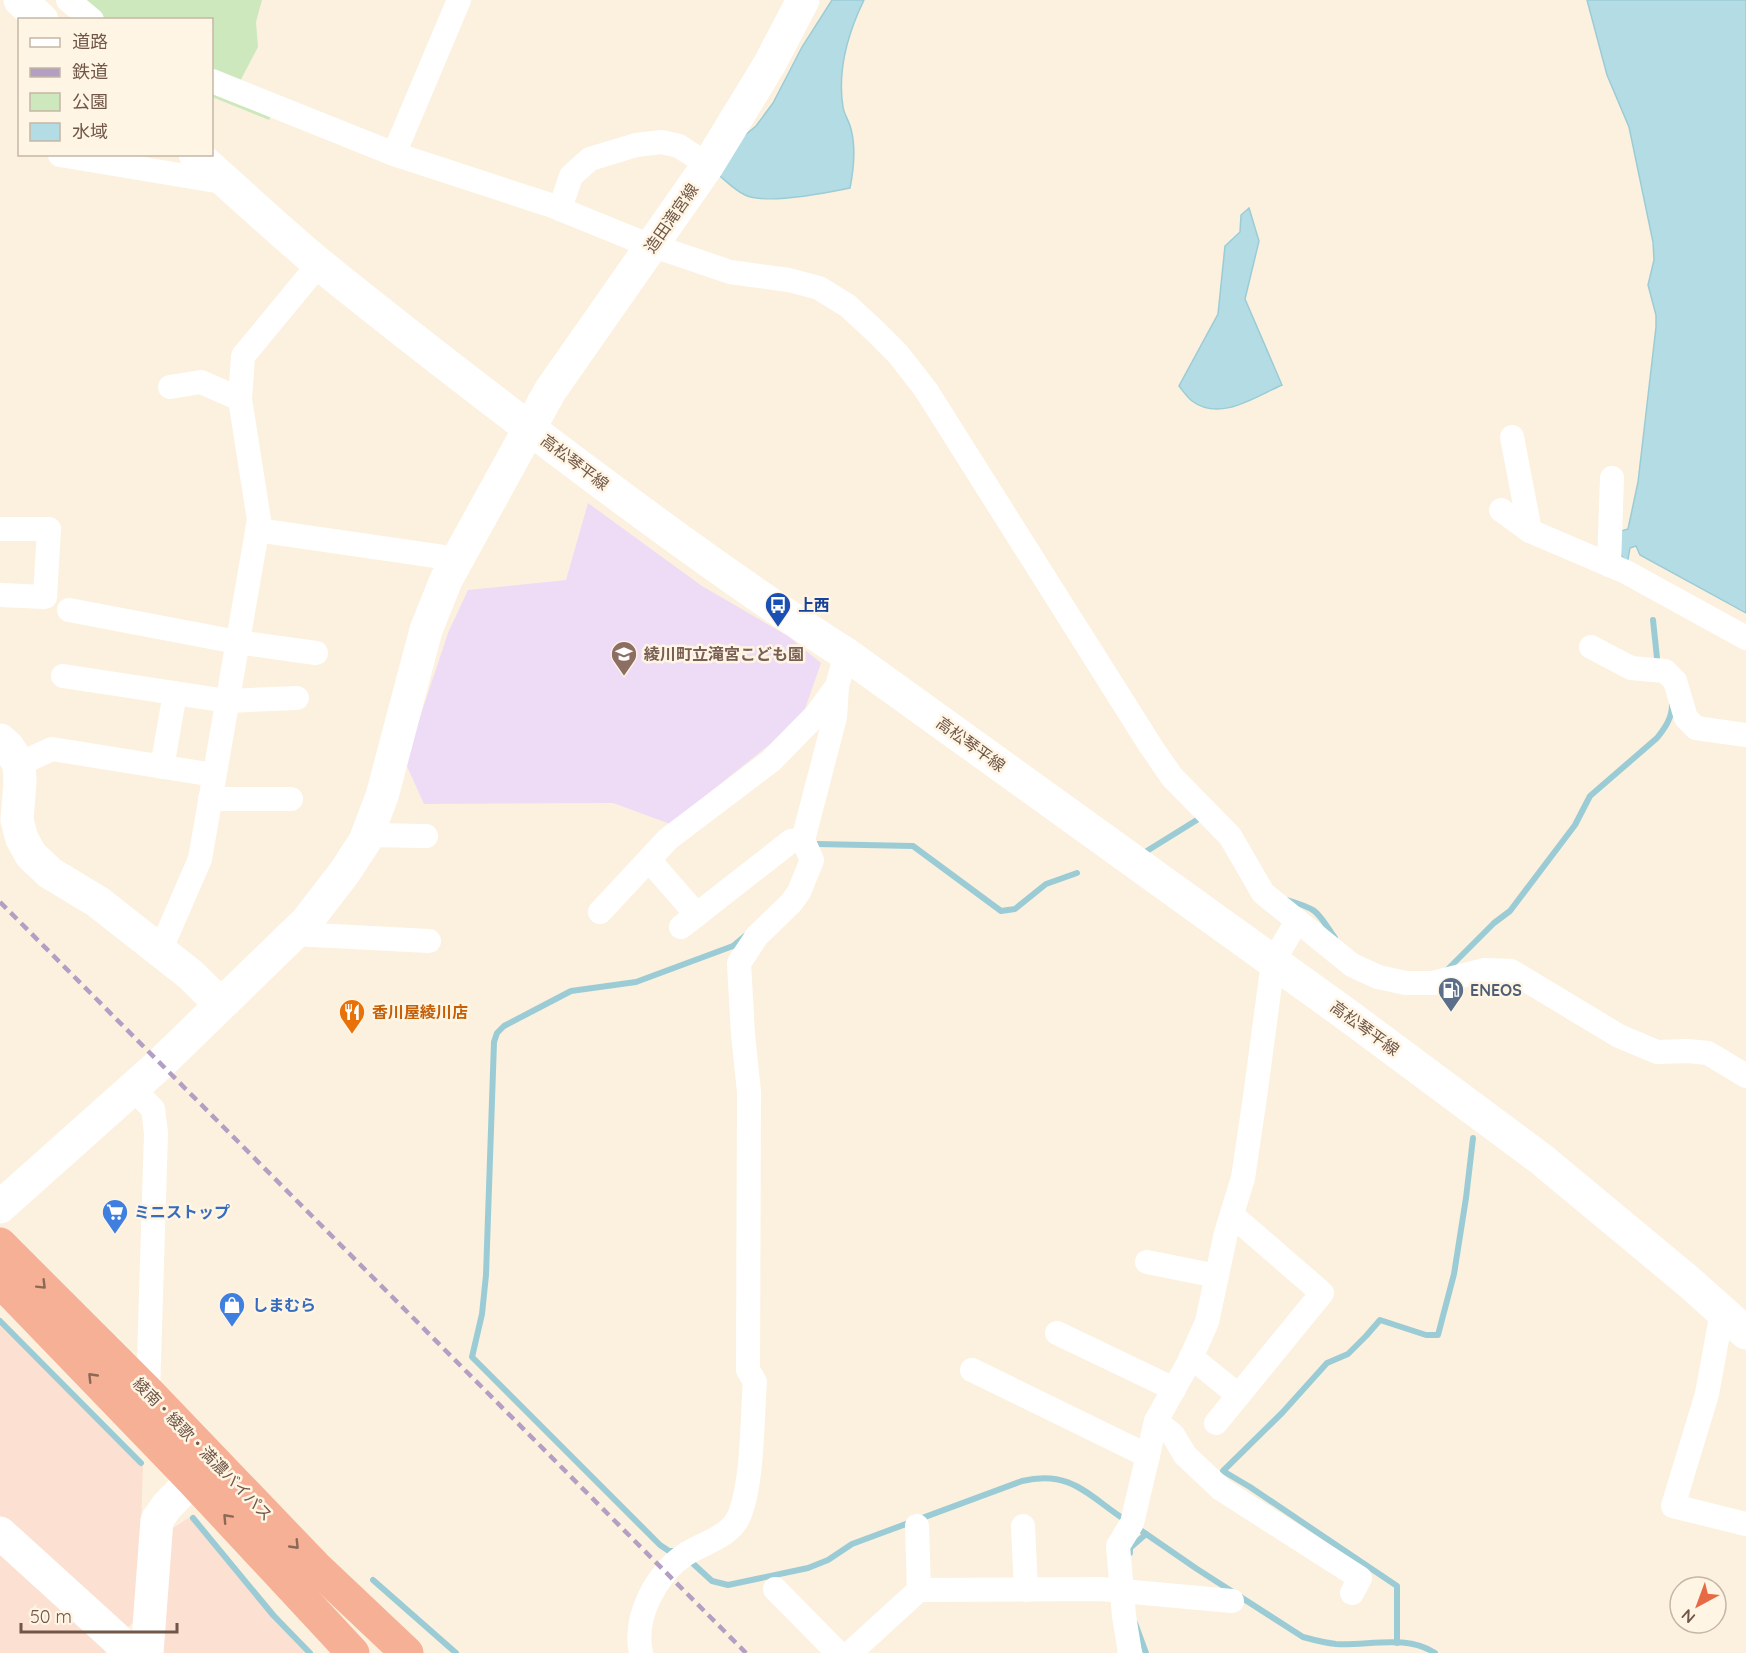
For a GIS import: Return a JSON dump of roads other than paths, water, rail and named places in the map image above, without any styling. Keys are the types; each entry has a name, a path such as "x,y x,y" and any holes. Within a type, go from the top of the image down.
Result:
{"highway":[{"name":"綾南・綾歌・満濃バイパス","path":"0,1244 148,1392 316,1567 407,1653"},
{"name":"綾南・綾歌・満濃バイパス","path":"0,1281 192,1480 353,1653"}],"main road":[{"path":"0,14 8,0"},
{"path":"20,0 40,18"},
{"name":"造田滝宮線","path":"0,1207 160,1064 294,934 307,921 344,873 367,835 382,796 426,630 457,559 550,391 708,165 769,65 803,0"},
{"name":"高松琴平線","path":"197,156 320,264 422,347 701,557 785,616 846,654 1350,1017 1541,1159 1689,1282 1734,1323"},
{"path":"9,752 20,782 17,820 22,839 31,855 50,873 98,902 191,975 209,993 224,1001"},
{"path":"147,1653 157,1520 192,1480"},
{"path":"0,1533 132,1653"}],"street":[{"path":"68,0 90,18"},
{"path":"394,154 459,0"},
{"path":"213,81 394,154 560,209 636,240 730,272 789,280 819,288 848,306 898,354 926,390 1143,735 1172,777 1230,836 1263,893 1352,964 1377,976 1406,983 1432,984 1485,970 1511,971 1619,1036 1656,1052 1708,1053 1746,1076"},
{"path":"560,209 571,176 590,159 627,148 662,142 679,146 708,165"},
{"path":"66,156 228,183"},
{"path":"160,951 200,860 259,520 240,399 243,356 320,264"},
{"path":"170,387 201,382 240,399"},
{"path":"1512,437 1530,531"},
{"path":"1609,564 1612,478"},
{"path":"1501,510 1530,531 1626,572 1746,638"},
{"path":"0,528 49,529 45,597 0,595"},
{"path":"257,530 457,559"},
{"path":"69,610 237,642 316,653"},
{"path":"1591,646 1631,668 1665,671 1675,681 1686,718 1696,728 1746,735"},
{"path":"641,1653 640,1624 654,1585 684,1556 730,1529 740,1515 747,1487 755,1382 748,1370 748,1092 740,963 757,936 791,903 799,892 812,860 803,840 835,717 837,686 846,654"},
{"path":"63,676 227,700 297,698"},
{"path":"600,912 668,839 771,761 816,715 837,686"},
{"path":"162,767 175,693"},
{"path":"9,752 52,749 162,767 212,787 291,799"},
{"path":"367,835 426,836"},
{"path":"649,860 689,921 790,841 803,840"},
{"path":"1130,1653 1127,1592 1118,1546 1131,1524 1156,1421 1191,1357 1206,1322 1243,1178 1273,962 1297,921"},
{"path":"294,934 429,941"},
{"path":"132,1088 153,1109 156,1132 148,1392"},
{"path":"1216,1423 1322,1293 1232,1215"},
{"path":"1147,1262 1217,1276"},
{"path":"1734,1323 1707,1394 1673,1506 1746,1524"},
{"path":"1057,1333 1174,1389"},
{"path":"1191,1357 1238,1395"},
{"path":"972,1370 1148,1456"},
{"path":"1156,1421 1173,1435 1185,1455 1221,1489 1360,1578 1352,1593"},
{"path":"917,1526 919,1590"},
{"path":"1023,1526 1026,1590"},
{"path":"775,1589 838,1653"},
{"path":"850,1653 919,1590 1127,1592 1232,1601"}],"water":[{"path":"832,0 864,0 845,52 842,79 843,107 854,143 850,188 812,195 767,199 745,195 715,172 734,144 756,126 773,103 802,47"},
{"path":"1587,0 1746,0 1746,613 1640,555 1636,546 1630,548 1628,559 1625,561 1617,549 1615,533 1628,529 1638,482 1656,327 1656,315 1648,285 1654,260 1653,242 1629,127 1607,75"},
{"path":"1249,208 1259,241 1245,299 1282,385 1237,405 1214,409 1203,407 1190,399 1179,386 1218,314 1225,246 1240,232 1241,215"}],"waterway":[{"path":"1653,620 1657,658"},
{"path":"1447,970 1494,923 1510,911 1575,825 1590,796 1657,738 1668,723 1672,705"},
{"path":"1142,854 1200,818 1204,822"},
{"path":"816,844 913,846 1001,911 1015,909 1046,884 1077,873"},
{"path":"1287,900 1312,909 1335,938"},
{"path":"677,1551 669,1551 660,1545 472,1357 482,1314 486,1275 494,1042 497,1033 504,1026 571,991 636,982 733,946 745,936"},
{"path":"1397,1643 1397,1586 1223,1471 1282,1413 1327,1363 1348,1354 1380,1320 1426,1335 1438,1335 1454,1274 1473,1138"},
{"path":"0,1321 141,1463"},
{"path":"688,1559 712,1581 728,1585 808,1568 828,1560 852,1544 1022,1481 1039,1478 1067,1482 1127,1521"},
{"path":"193,1518 273,1615 310,1653"},
{"path":"1136,1527 1303,1637 1336,1644 1399,1642 1424,1647 1435,1653"},
{"path":"1130,1553 1130,1548 1146,1534"},
{"path":"373,1580 456,1653"},
{"path":"1135,1623 1146,1653"}],"railway":[{"path":"0,902 746,1653"}],"place":[{"name":"上西","path":"778,628"},
{"name":"綾川町立滝宮こども園","path":"624,677"},
{"name":"ENEOS","path":"1451,1013"},
{"name":"香川屋綾川店","path":"352,1035"},
{"name":"ミニストップ","path":"115,1235"},
{"name":"しまむら","path":"232,1328"}]}
